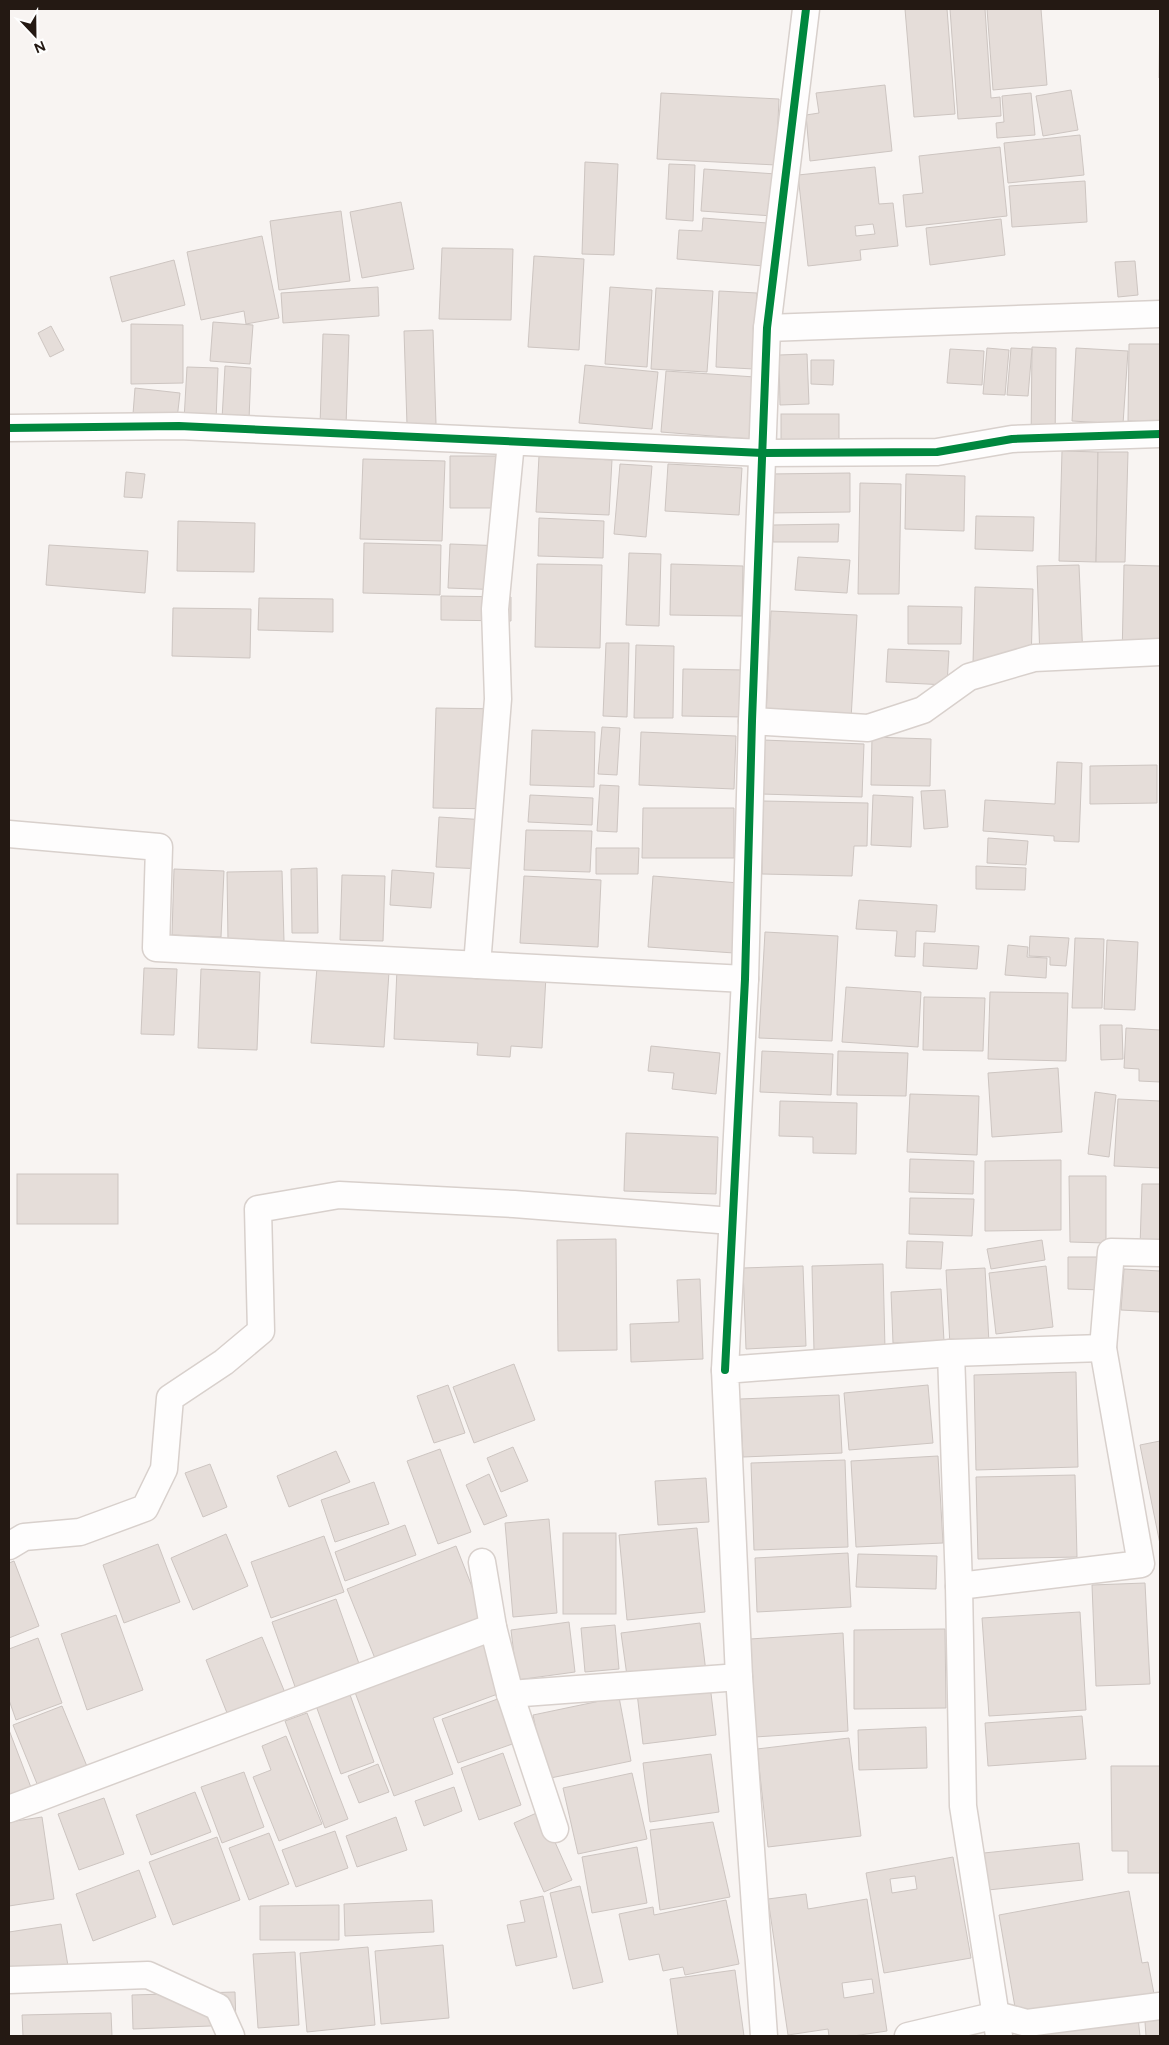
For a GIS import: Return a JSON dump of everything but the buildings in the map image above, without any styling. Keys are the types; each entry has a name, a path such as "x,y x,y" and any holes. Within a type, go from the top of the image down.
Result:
{"street":[{"path":"764,2036 739,1677 725,1370 746,979 752,721 767,328 806,9"},
{"path":"767,328 1160,314"},
{"path":"9,428 179,426 763,453 937,452 1012,439 1160,434"},
{"path":"477,965 498,700 495,609 511,442"},
{"path":"752,721 868,728 923,710 969,677 1034,658 1160,652"},
{"path":"9,834 159,847 156,948 746,979"},
{"path":"9,1546 24,1538 80,1532 146,1508 164,1469 170,1398 224,1362 261,1331 258,1209 340,1195 524,1205 732,1221"},
{"path":"959,1586 1151,1564 1103,1348 1111,1252 1160,1253"},
{"path":"725,1370 951,1353 1103,1348"},
{"path":"951,1353 959,1586 963,1806 998,2026"},
{"path":"482,1562 493,1627 510,1694 555,1829"},
{"path":"9,1810 493,1627"},
{"path":"510,1694 739,1677"},
{"path":"9,1980 148,1975 218,2007 231,2036"},
{"path":"908,2036 1160,2006"}],"cycle path":[{"path":"725,1370 745,979 752,721 767,328 806,9"},
{"path":"9,428 179,426 763,453 937,452 1012,439 1160,434"}]}
